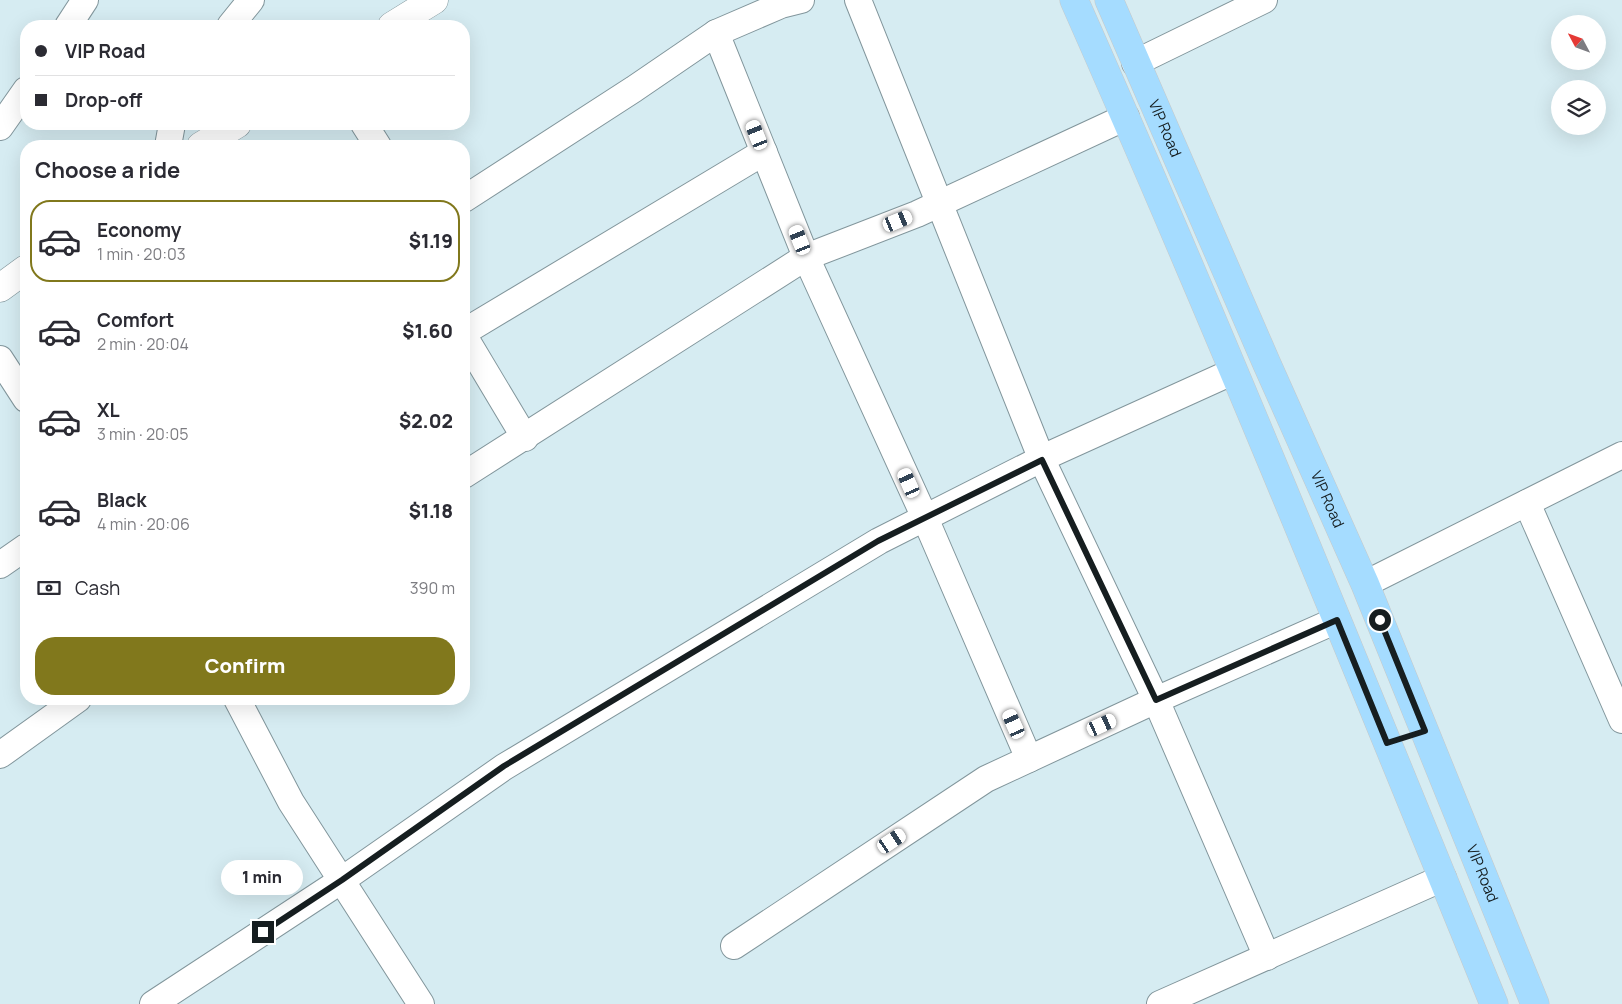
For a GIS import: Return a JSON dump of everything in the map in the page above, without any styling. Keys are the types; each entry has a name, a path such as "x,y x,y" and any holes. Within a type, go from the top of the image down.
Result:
{"main road":[{"path":"402,20 434,0"},
{"name":"VIP Road","path":"1074,0 1126,117 1337,620 1494,1004"},
{"name":"VIP Road","path":"1109,0 1365,584 1535,1004"},
{"path":"211,140 227,130"},
{"path":"0,288 20,273"},
{"path":"1387,743 1425,731"}],"street":[{"path":"72,20 85,0"},
{"path":"235,20 252,0"},
{"path":"470,195 634,89 716,33 781,5 801,0"},
{"path":"858,0 1042,460 1156,700 1267,957"},
{"path":"1135,63 1264,0"},
{"path":"716,33 806,258 925,518 1030,759"},
{"path":"0,128 20,99"},
{"path":"470,471 806,258 938,204 1126,117"},
{"path":"470,328 764,152"},
{"path":"470,346 525,438"},
{"path":"0,359 20,390"},
{"path":"153,1004 342,880 504,766 878,541 1051,454 1232,372"},
{"path":"1365,584 1622,455"},
{"path":"1526,503 1621,714"},
{"path":"0,564 20,551"},
{"path":"734,946 986,779 1156,700 1337,620"},
{"path":"0,755 70,705"},
{"path":"240,705 292,802 420,1004"},
{"path":"1160,1004 1443,878"}],"route":[{"path":"263,932 342,880 504,766 878,541 1042,460 1156,700 1337,620 1387,743 1425,731 1380,620"}]}
